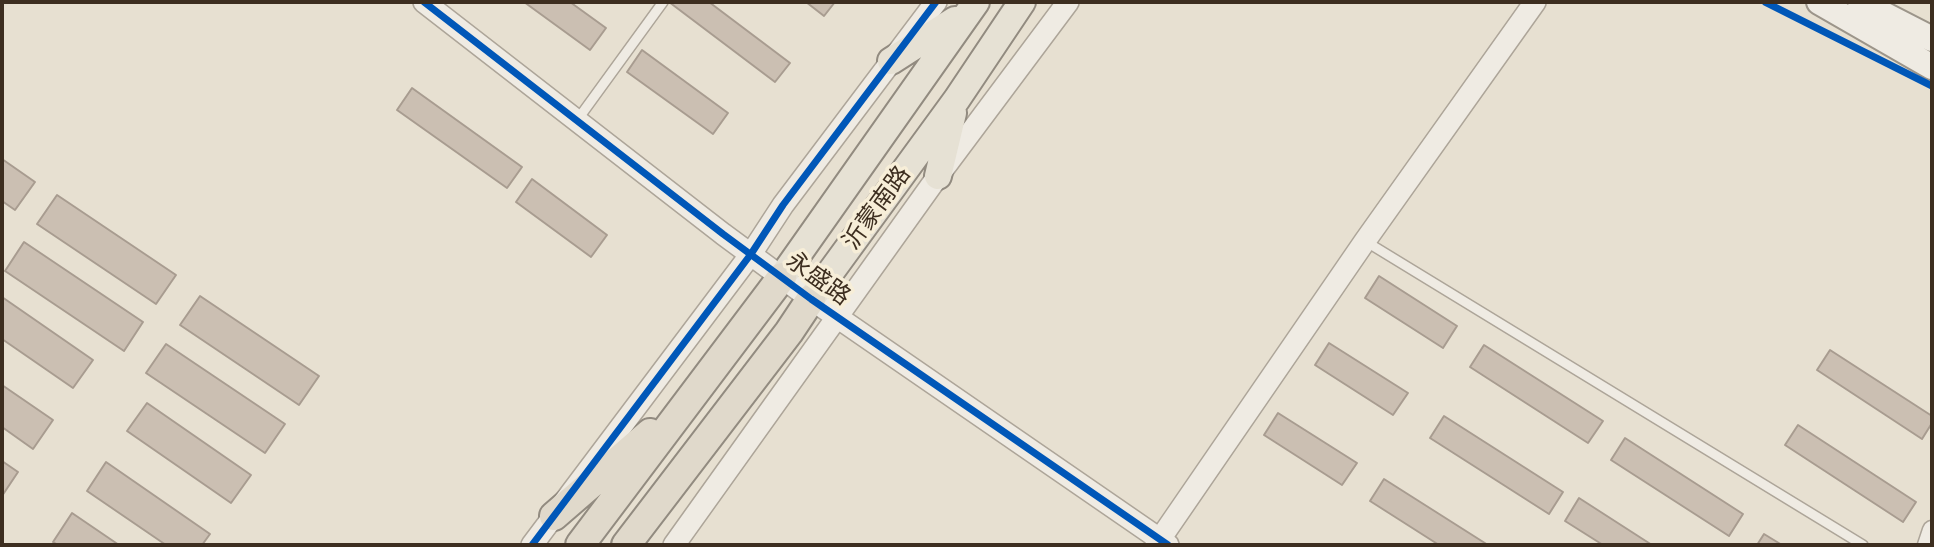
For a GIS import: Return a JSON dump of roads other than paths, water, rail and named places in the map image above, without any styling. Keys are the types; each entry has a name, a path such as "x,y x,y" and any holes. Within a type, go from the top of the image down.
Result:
{"highway":[{"name":"沂蒙南路","path":"580,545 782,276"},
{"name":"沂蒙南路","path":"626,545 811,299"},
{"path":"554,516 691,397"}],"main road":[{"name":"沂蒙南路","path":"811,299 957,99 1022,2"},
{"path":"1819,2 1932,66"},
{"path":"1860,2 1932,39"},
{"path":"891,61 972,7"},
{"name":"沂蒙南路","path":"782,276 972,7"},
{"path":"938,176 957,99"}],"street":[{"name":"永盛路","path":"424,2 811,299 1161,543"},
{"path":"532,545 936,2"},
{"path":"674,545 938,176 1069,2"},
{"path":"1161,543 1365,241 1535,2"},
{"path":"1927,545 1932,530"}],"lane":[{"path":"577,121 663,2"},
{"path":"1365,241 1863,545"}]}
